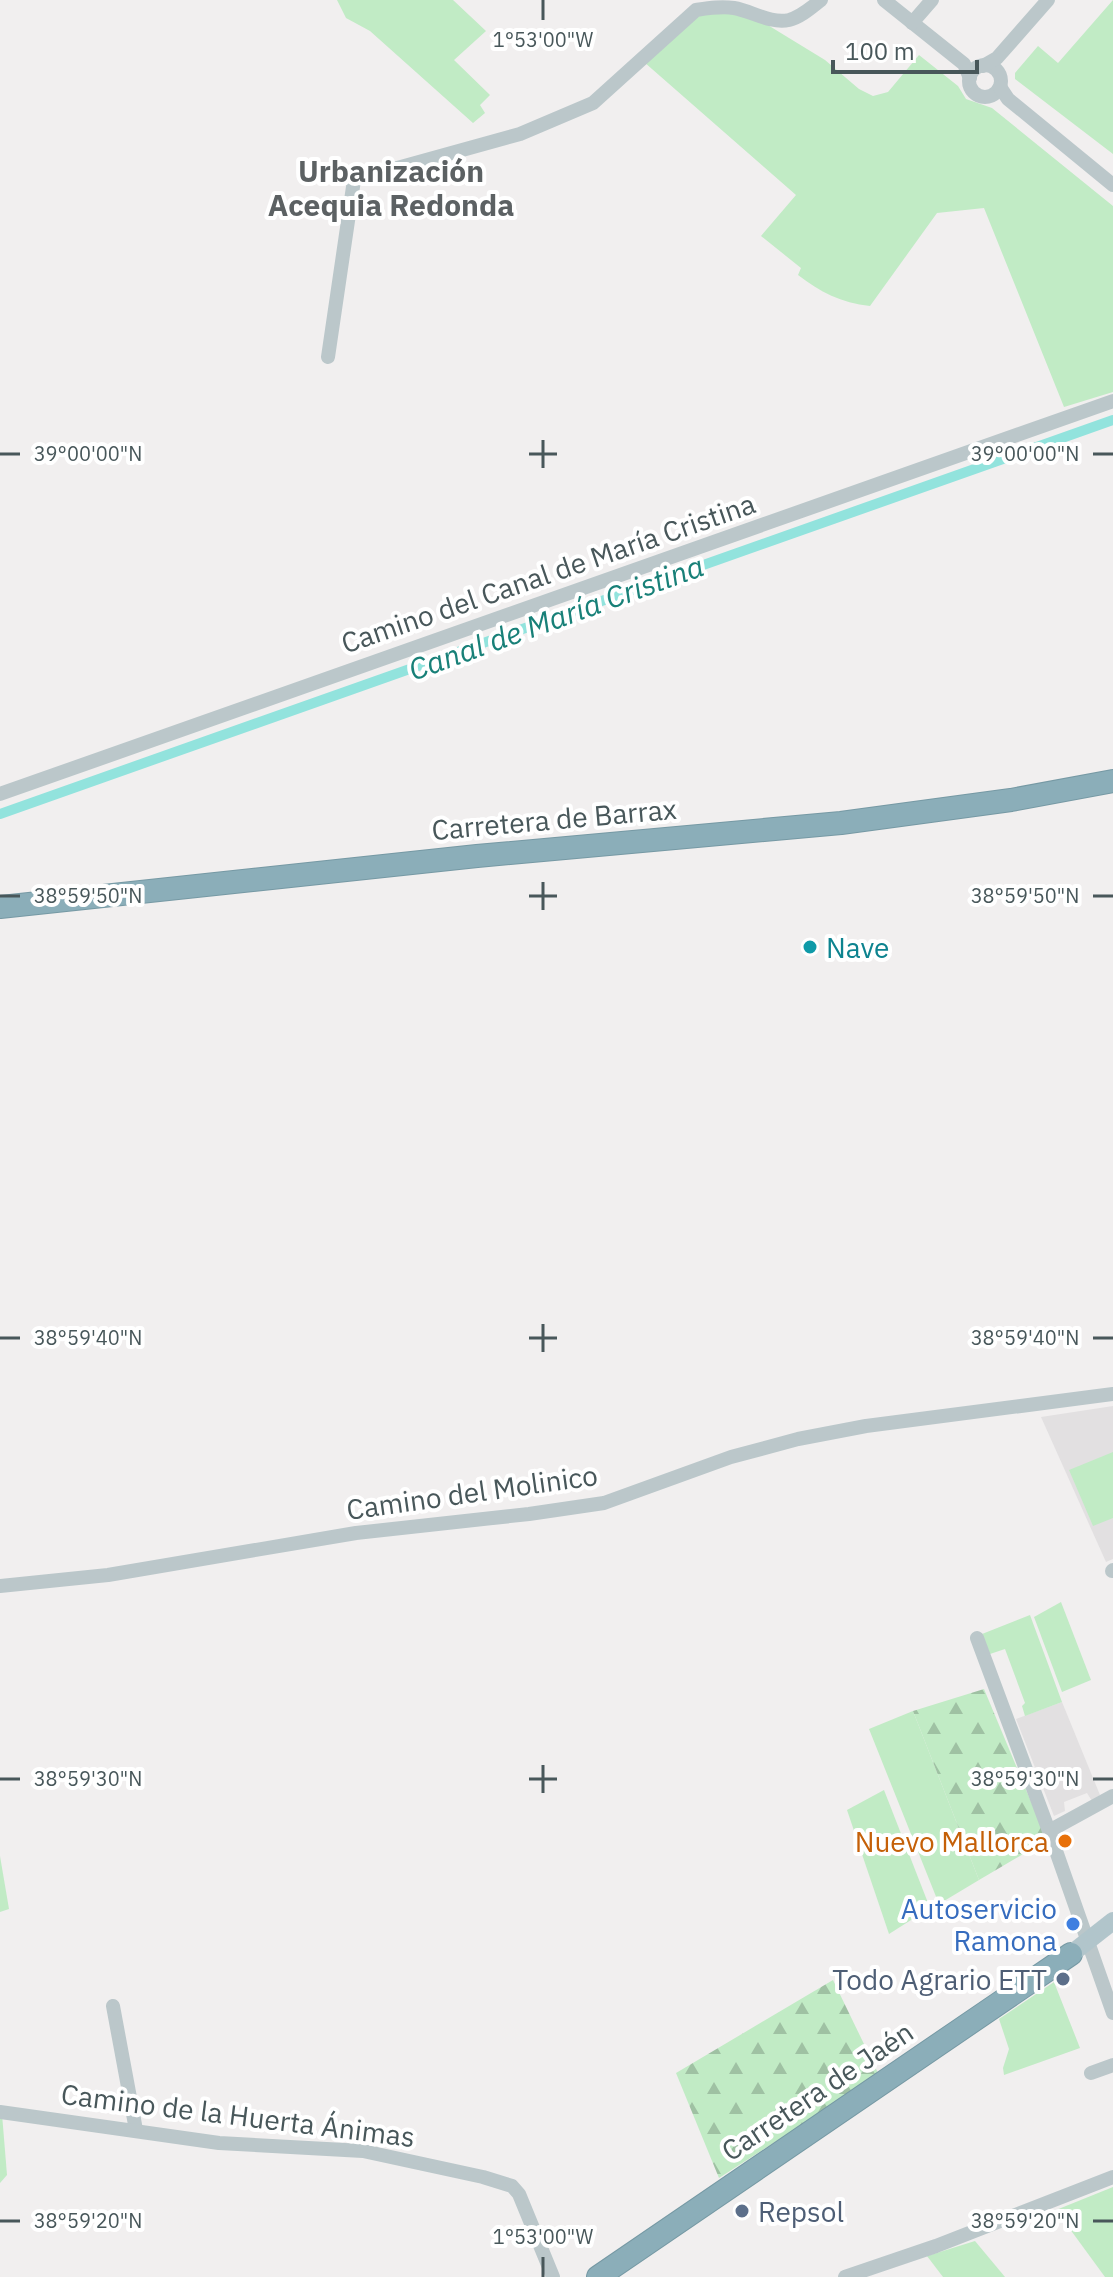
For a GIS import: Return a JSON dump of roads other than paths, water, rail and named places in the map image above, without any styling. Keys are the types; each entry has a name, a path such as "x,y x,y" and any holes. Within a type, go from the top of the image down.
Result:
{"highway":[{"name":"Carretera de Barrax","path":"0,907 477,856 841,823 1011,800 1113,781"},
{"name":"Carretera de Jaén","path":"598,2277 1082,1947"}],"main road":[{"name":"Carretera de Jaén","path":"1082,1947 1113,1921"},
{"name":"Carretera de Jaén","path":"1082,1947 1113,1932"}],"street":[{"path":"328,357 354,180 520,134 593,103 696,10 737,8 763,17 789,20 821,0"},
{"path":"884,0 974,69 990,66 999,88 1113,185"},
{"path":"912,23 932,0"},
{"path":"974,69 1000,54 1048,0"},
{"path":"999,88 1000,54"},
{"path":"974,69 974,92 984,97 999,88"},
{"name":"Camino del Canal de María Cristina","path":"0,794 1113,401"},
{"name":"Camino del Molinico","path":"0,1586 108,1575 356,1533 604,1503 731,1457 798,1439 866,1426 1113,1394"},
{"path":"977,1638 1049,1831 1082,1947 1113,2013"},
{"path":"1049,1831 1113,1796"},
{"path":"113,2006 136,2130"},
{"path":"1091,2073 1113,2065"},
{"name":"Camino de la Huerta Ánimas","path":"0,2112 219,2143 363,2151 512,2186 530,2216 553,2277"},
{"path":"845,2277 936,2246 1113,2177"}],"waterway":[{"name":"Canal de María Cristina","path":"0,814 1113,420"}],"place":[{"name":"Nave","path":"810,947"},
{"name":"Nuevo Mallorca","path":"1065,1841"},
{"name":"Autoservicio Ramona","path":"1073,1924"},
{"name":"Todo Agrario ETT","path":"1063,1979"},
{"name":"Repsol","path":"742,2211"}],"district":[{"name":"Urbanización Acequia Redonda","path":"391,187"}]}
